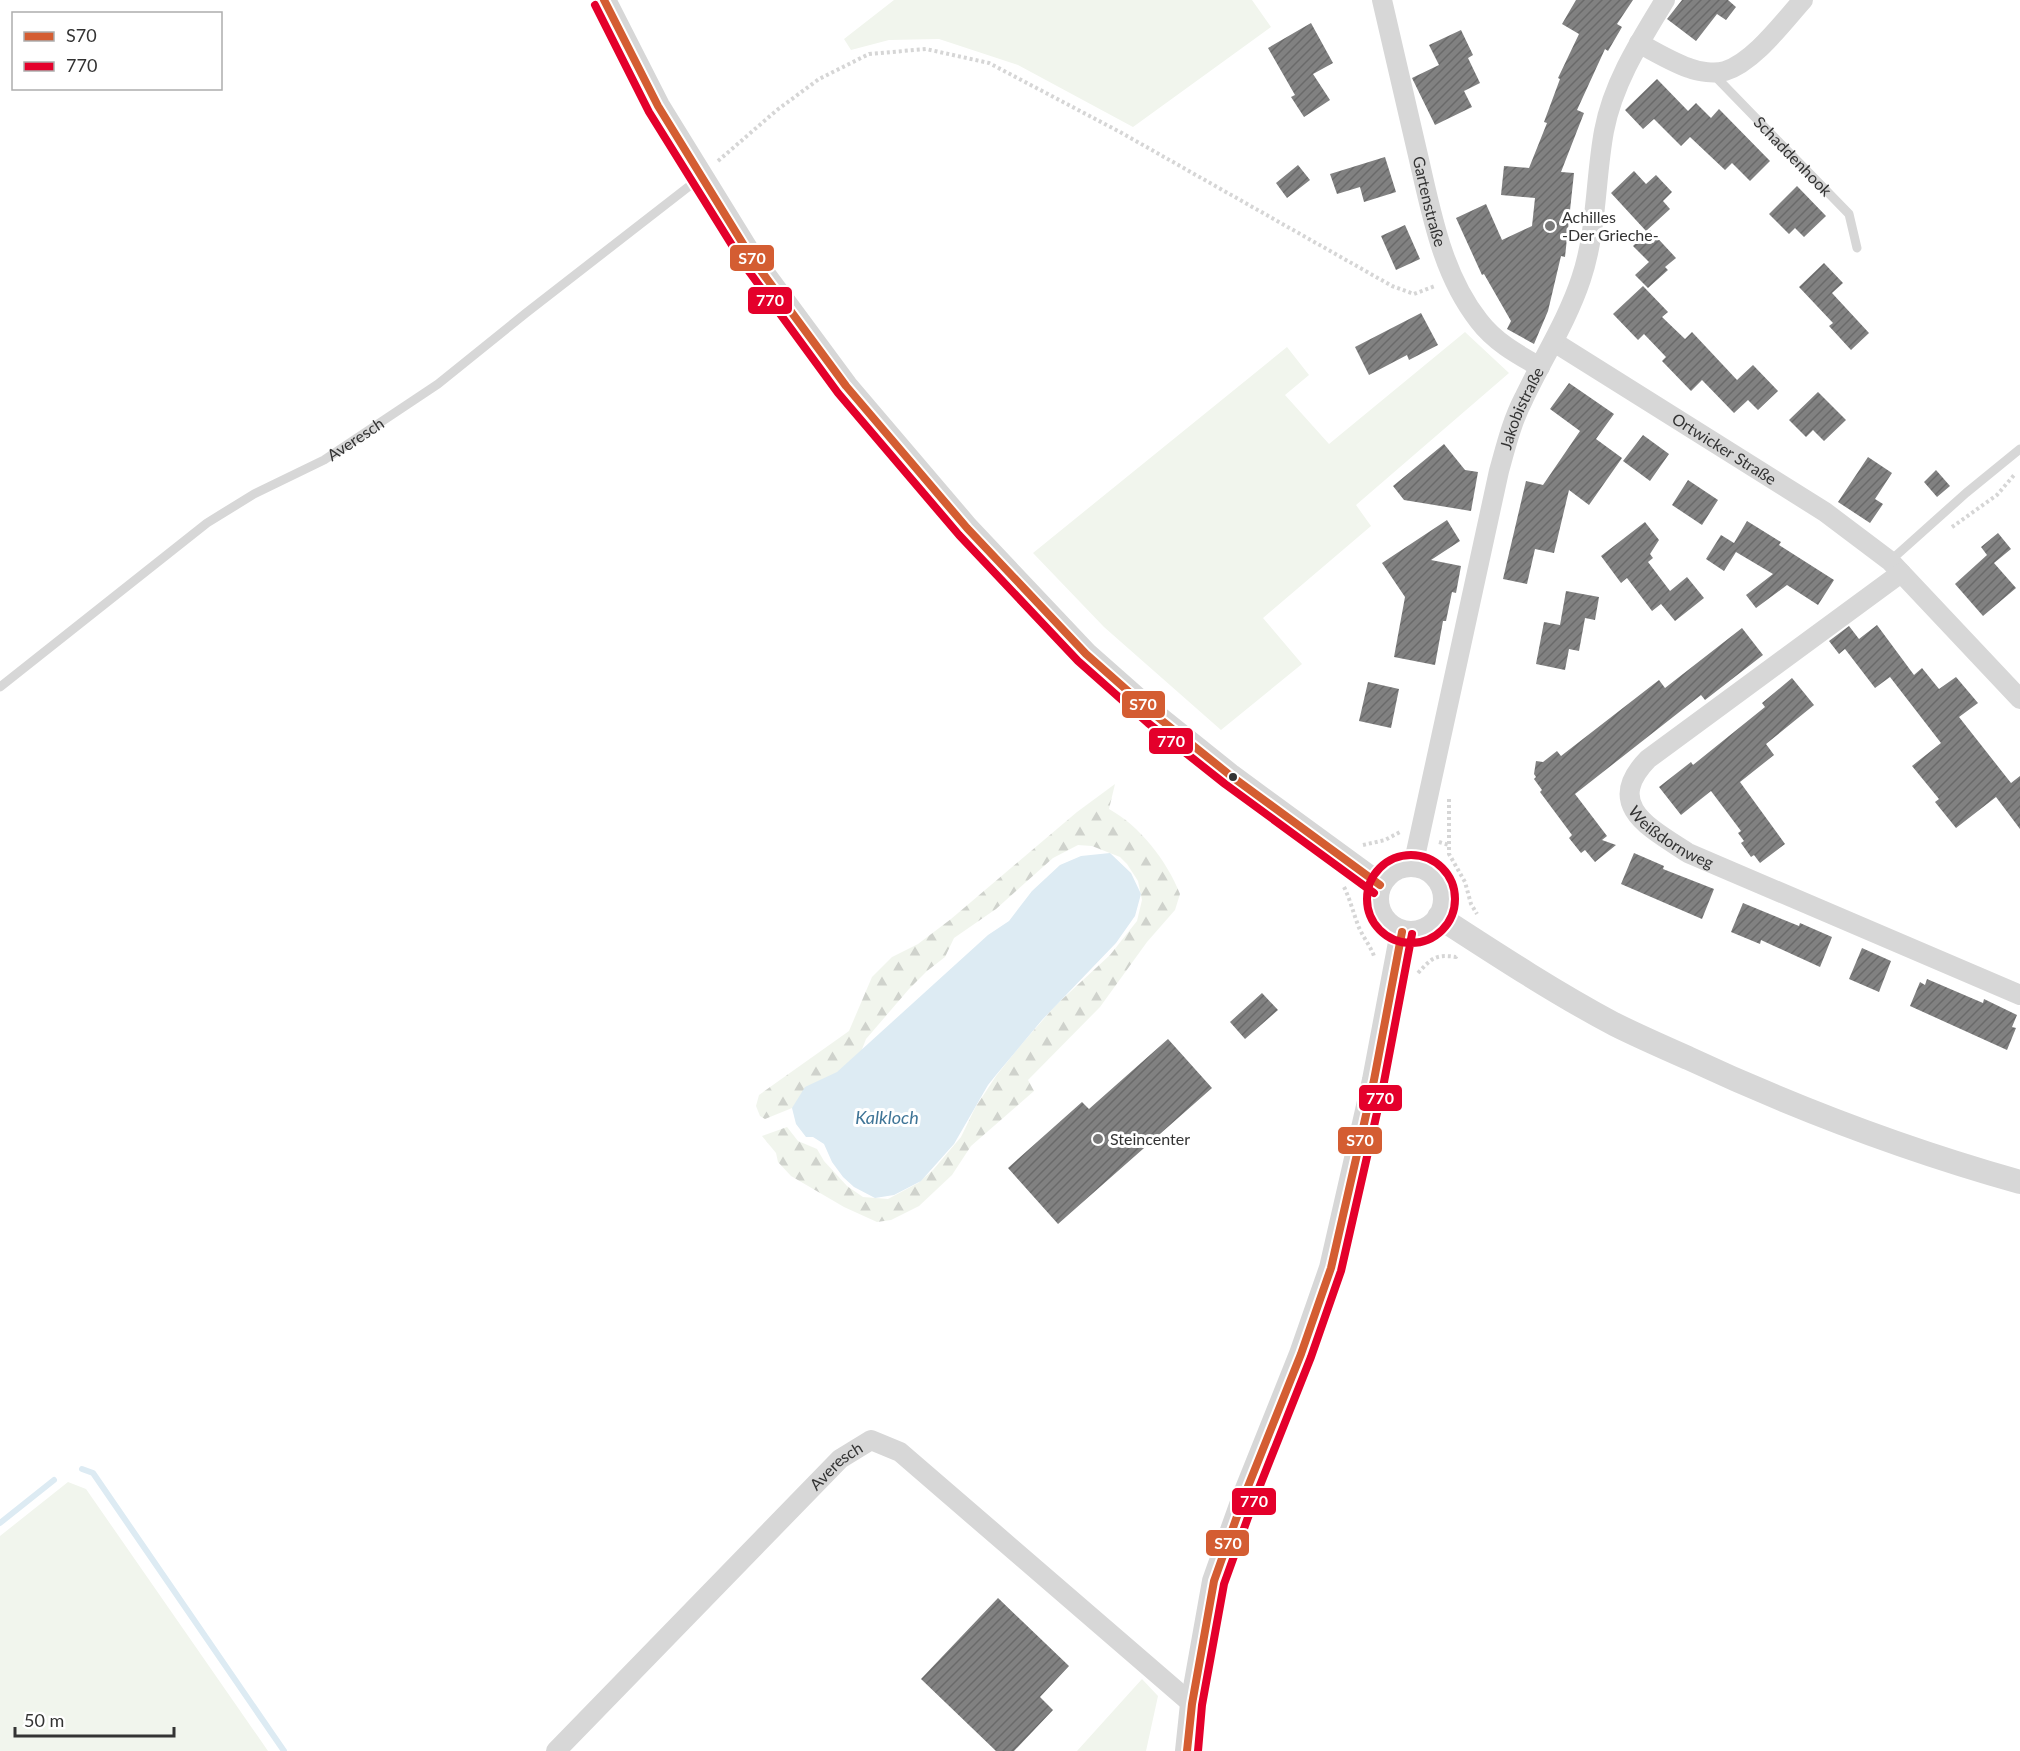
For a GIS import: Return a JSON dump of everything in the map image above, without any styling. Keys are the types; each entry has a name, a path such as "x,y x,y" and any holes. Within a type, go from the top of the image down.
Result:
{"street":[{"path":"604,0 658,106 753,260 846,386 959,520 1086,654 1155,715 1223,770 1380,885"},
{"name":"Gartenstraße","path":"1382,0 1437,233 1452,278 1467,306 1492,336 1508,349 1540,367"},
{"name":"Jakobistraße","path":"1413,866 1509,434 1519,408 1570,310 1582,277 1591,239 1604,130 1625,69 1665,0"},
{"path":"1639,43 1689,69 1724,71 1738,65 1769,38 1803,0"},
{"name":"Ortwicker Straße","path":"1554,342 1825,512 1895,567 2020,699"},
{"name":"Weißdornweg","path":"1895,567 1648,759 1637,769 1630,782 1629,796 1633,808 1641,818 1662,836 1688,853 2020,995"},
{"path":"1413,866 1424,868 1433,874 1444,894 1444,905 1434,924 1413,933 1402,932 1385,922 1380,914 1377,894 1380,885 1394,870 1413,866"},
{"path":"1439,917 1512,964 1614,1024 1738,1082 1892,1142 1965,1167 2020,1182"},
{"path":"1187,1751 1183,1696 1214,1581 1245,1494 1301,1354 1331,1268 1374,1080 1402,932"},
{"name":"Averesch","path":"556,1751 840,1459 871,1440 900,1452 1183,1696"}],"lane":[{"name":"Schaddenhook","path":"1710,72 1849,214 1857,248"},
{"name":"Averesch","path":"0,687 207,523 255,494 324,460 438,384 701,176"},
{"path":"1895,567 1966,493 2020,449"}],"path":[{"path":"701,176 777,110 819,79 869,54 926,49 989,63 1120,132 1392,286 1414,294 1452,278"},
{"path":"1364,844 1350,864 1343,885 1359,927 1370,944 1374,964 1417,973 1429,961 1441,955 1456,957 1481,917 1471,904 1465,882 1449,854 1448,791"},
{"path":"1355,837 1364,844 1376,843 1403,831 1420,835"}],"green space":[{"path":"894,0 1252,0 1271,27 1133,127 1018,65 939,39 889,40 851,50 844,39"},
{"path":"1465,332 1509,373 1356,505 1371,526 1263,618 1302,664 1221,730 1104,627 1033,553 1287,347 1309,375 1285,395 1329,444"},
{"path":"1115,784 1109,809 1142,835 1168,869 1180,894 1175,910 1147,942 1100,1007 1028,1080 1034,1091 971,1146 952,1175 919,1206 891,1220 877,1222 844,1207 791,1176 778,1162 776,1153 762,1136 787,1127 798,1141 817,1149 824,1161 847,1186 863,1197 888,1199 918,1183 933,1170 961,1137 975,1108 996,1076 1020,1046 1056,1005 1110,955 1137,921 1142,900 1138,881 1120,857 1092,846 1078,845 1053,858 996,909 954,938 945,957 909,989 866,1039 859,1057 797,1106 765,1119 760,1116 756,1106 759,1095 849,1031 872,977 892,957 918,944 951,919 1077,812"},
{"path":"68,1482 86,1489 268,1751 0,1751 0,1536"},
{"path":"1142,1679 1158,1696 1146,1751 1077,1751"}],"water":[{"name":"Kalkloch","path":"1110,853 1131,873 1141,894 1135,916 1116,943 1042,1020 996,1075 954,1144 921,1181 894,1195 875,1198 854,1187 832,1162 824,1144 813,1137 806,1137 796,1124 792,1108 805,1087 837,1072 988,935 1009,921 1032,891 1060,865 1081,856"}],"building":[{"path":"1576,0 1633,0 1617,24 1622,27 1608,51 1605,49 1577,110 1584,113 1561,172 1574,173 1565,257 1561,256 1548,311 1534,344 1507,329 1511,321 1484,274 1482,275 1456,218 1486,204 1502,240 1532,226 1535,198 1501,195 1504,166 1529,168 1547,123 1544,122 1560,79 1558,78 1579,34 1562,24"},
{"path":"1682,0 1728,0 1736,7 1726,20 1717,14 1696,41 1667,19"},
{"path":"1311,23 1333,63 1313,74 1330,100 1304,117 1291,97 1295,95 1268,48"},
{"path":"1461,30 1473,55 1468,58 1480,83 1464,91 1472,107 1435,125 1412,78 1439,65 1429,45"},
{"path":"1657,79 1688,111 1696,103 1711,118 1719,109 1770,161 1750,181 1732,163 1725,170 1690,137 1681,146 1654,119 1643,129 1625,110"},
{"path":"1385,157 1396,192 1364,202 1360,187 1337,194 1330,174"},
{"path":"1298,165 1310,180 1287,198 1276,183"},
{"path":"1634,171 1646,184 1656,175 1672,192 1663,201 1670,209 1646,231 1611,193"},
{"path":"1797,186 1826,216 1804,237 1795,228 1789,234 1769,214"},
{"path":"1405,225 1420,259 1396,270 1381,236"},
{"path":"1650,230 1676,258 1665,267 1668,270 1648,288 1635,275 1649,262 1633,246"},
{"path":"1824,263 1843,283 1832,293 1869,333 1851,350 1829,326 1833,323 1799,287"},
{"path":"1643,286 1668,312 1662,317 1685,339 1692,332 1737,380 1753,365 1778,391 1758,410 1748,400 1734,413 1702,380 1691,391 1662,361 1666,357 1644,334 1638,340 1613,314"},
{"path":"1421,313 1438,345 1409,360 1407,355 1369,375 1355,347"},
{"path":"1569,383 1614,414 1596,439 1622,458 1589,505 1569,490 1554,553 1535,549 1527,584 1503,579 1526,481 1543,485 1580,431 1550,409"},
{"path":"1818,392 1846,420 1824,441 1813,430 1806,437 1789,420"},
{"path":"1643,435 1669,454 1650,481 1623,461"},
{"path":"1444,444 1465,470 1478,472 1471,511 1404,500 1393,486"},
{"path":"1868,457 1892,473 1875,499 1883,504 1870,523 1838,502"},
{"path":"1936,470 1950,486 1937,497 1924,482"},
{"path":"1688,480 1718,500 1702,525 1672,505"},
{"path":"1447,520 1460,541 1431,560 1461,566 1456,593 1452,592 1446,621 1443,621 1435,665 1394,657 1405,597 1382,563"},
{"path":"1747,521 1781,542 1779,545 1834,580 1818,605 1787,585 1756,608 1746,595 1773,574 1736,552 1724,571 1706,559 1721,535 1734,543"},
{"path":"1645,522 1659,540 1650,554 1653,558 1648,562 1670,591 1687,577 1704,598 1675,621 1661,604 1652,611 1627,578 1621,583 1601,556"},
{"path":"1998,533 2011,549 1994,563 2016,588 1983,616 1955,584 1987,555 1981,547"},
{"path":"1566,591 1599,597 1595,620 1585,618 1579,651 1569,649 1565,670 1536,664 1544,622 1560,625"},
{"path":"1877,625 1914,675 1922,668 1939,689 1956,677 1978,703 1959,717 2011,783 2020,776 2020,829 1996,797 1956,828 1935,802 1939,799 1912,766 1941,743 1890,677 1875,688 1845,649 1839,654 1829,641 1849,626 1859,639"},
{"path":"1742,628 1763,655 1705,700 1701,695 1575,794 1607,836 1602,840 1616,845 1595,862 1585,850 1581,853 1569,838 1572,835 1540,792 1542,790 1534,779 1536,761 1543,762 1557,751 1561,756 1659,680 1665,688"},
{"path":"1792,678 1814,705 1766,744 1774,755 1740,782 1785,844 1760,863 1754,855 1751,857 1741,843 1744,841 1738,833 1741,831 1711,791 1681,815 1659,787 1691,762 1693,765 1765,707 1762,703"},
{"path":"1368,682 1399,689 1391,728 1359,721"},
{"path":"1634,853 1664,866 1663,869 1714,889 1702,919 1621,884"},
{"path":"1743,903 1832,937 1820,967 1761,940 1760,944 1731,932"},
{"path":"1862,948 1891,961 1879,992 1849,979"},
{"path":"1927,979 1983,1003 1984,999 2017,1015 2012,1027 2016,1028 2007,1050 1910,1006 1920,982 1925,985"},
{"path":"1262,993 1278,1010 1245,1039 1230,1022"},
{"name":"Steincenter","path":"1168,1039 1212,1088 1058,1224 1008,1168 1082,1102 1089,1109"},
{"path":"998,1598 1069,1666 1040,1697 1053,1710 1014,1751 996,1751 921,1679"}],"waterway":[{"path":"82,1469 93,1473 284,1751"},
{"path":"0,1523 54,1480"}],"transit line":[{"name":"S70","path":"604,0 658,106 753,260 846,386 967,528 1086,654 1155,715 1231,776 1380,885"},
{"name":"770","path":"595,5 649,112 745,266 838,393 959,535 1078,661 1148,723 1225,784 1374,893"},
{"name":"770","path":"1411,855 1428,858 1442,868 1452,882 1455,899 1452,916 1442,930 1428,940 1411,943 1394,940 1380,930 1370,916 1367,899 1370,882 1380,868 1394,858 1411,855"},
{"name":"S70","path":"1187,1751 1192,1704 1214,1581 1245,1494 1301,1354 1331,1268 1374,1080 1402,932"},
{"name":"770","path":"1198,1751 1202,1705 1224,1584 1255,1498 1311,1357 1341,1271 1384,1082 1412,934"}],"place":[{"name":"Achilles -Der Grieche-","path":"1550,226"},
{"name":"Steincenter","path":"1098,1139"}]}
